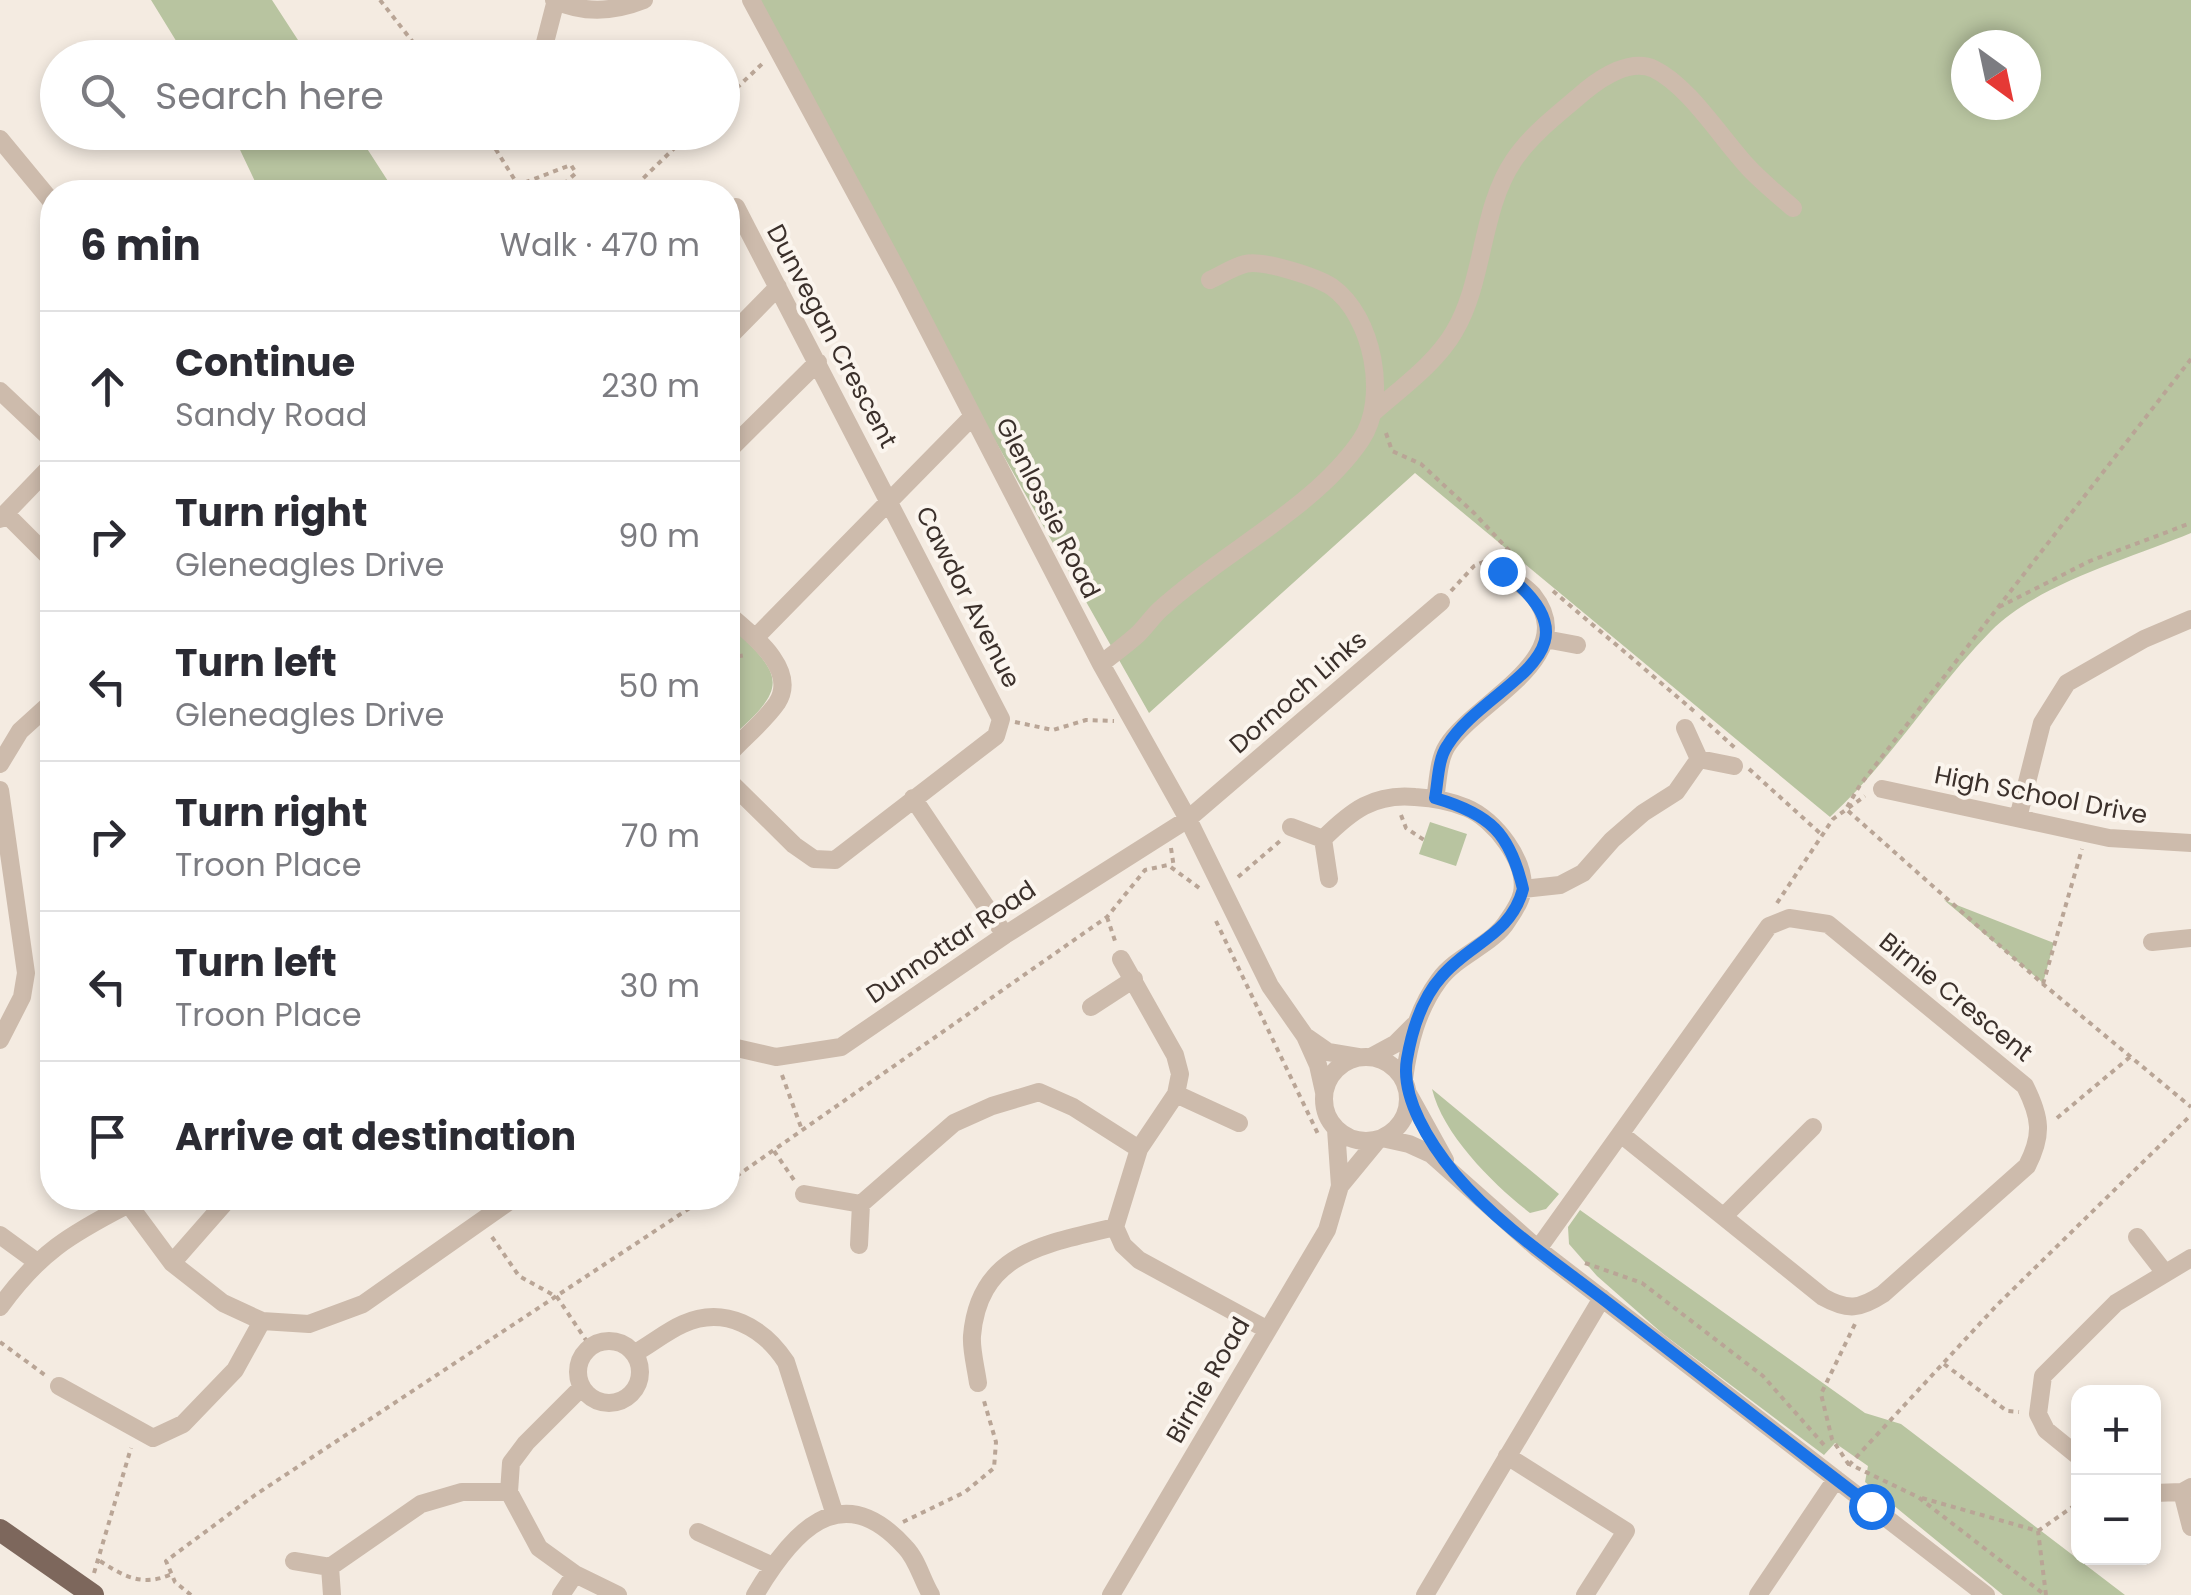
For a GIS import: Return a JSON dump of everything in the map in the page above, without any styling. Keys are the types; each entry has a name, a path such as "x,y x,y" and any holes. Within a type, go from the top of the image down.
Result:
{"main road":[{"path":"0,1518 90,1593"},
{"path":"0,1530 90,1593"}],"street":[{"path":"546,40 556,0 613,10 644,0"},
{"name":"Glenlossie Road","path":"751,0 1101,664 1188,819 1214,891 1270,986 1305,1036 1324,1092"},
{"path":"1374,412 1422,369 1455,331 1495,205 1513,162 1572,103 1614,72 1650,66 1664,75 1750,169 1793,208"},
{"path":"0,139 40,187"},
{"name":"Dunvegan Crescent","path":"740,215 890,498"},
{"path":"1101,664 1162,608 1338,468 1363,438 1374,412 1376,390 1370,354 1359,319 1336,290 1316,278 1248,262 1210,280"},
{"path":"740,326 778,287"},
{"path":"740,439 818,362"},
{"path":"0,392 40,429"},
{"path":"755,638 973,416"},
{"path":"40,478 4,517 40,549"},
{"name":"Cawdor Avenue","path":"740,792 794,846 814,859 835,860 996,736 1001,718 890,498"},
{"path":"1435,798 1444,749 1462,726 1512,686 1533,662 1545,639 1547,624 1531,593 1502,571"},
{"name":"Dornoch Links","path":"1188,819 1441,602"},
{"path":"2018,818 2042,723 2067,683 2144,639 2191,619"},
{"path":"740,625 755,638 782,676 779,700 740,742"},
{"path":"1545,639 1577,645"},
{"path":"0,764 20,731 40,713"},
{"path":"1686,728 1699,759"},
{"path":"1699,759 1743,768"},
{"path":"1523,889 1560,885 1583,873 1612,840 1676,792 1699,759"},
{"name":"High School Drive","path":"1882,789 2086,834 2148,843 2191,843"},
{"path":"0,790 26,974 22,997 0,1040"},
{"path":"913,798 1005,935"},
{"path":"1322,839 1348,814 1374,799 1435,798 1466,807 1492,824 1510,847 1523,889 1506,924 1441,976 1415,1025 1395,1044 1335,1070 1324,1092 1329,1134 1409,1144 1431,1154 1538,1249 1843,1472 1986,1595"},
{"name":"Dunnottar Road","path":"740,1049 776,1057 841,1047 1005,935 1188,819"},
{"path":"1293,828 1322,839"},
{"path":"1322,839 1329,879"},
{"name":"Birnie Crescent","path":"1769,926 1790,918 1828,924 2025,1086 2034,1103 2040,1132"},
{"path":"1538,1249 1769,926"},
{"path":"2152,942 2191,938"},
{"path":"1122,959 1175,1055 1180,1074 1176,1094 1139,1149 1114,1227 1123,1245 1139,1260 1266,1329"},
{"path":"1091,1006 1134,978"},
{"path":"1380,1139 1402,1122 1408,1108 1406,1086 1415,1025"},
{"path":"1305,1036 1328,1052 1365,1057 1395,1068 1431,1138 1454,1172"},
{"path":"860,1245 860,1204 954,1123 992,1106 1039,1092 1073,1106 1139,1149"},
{"path":"1176,1094 1240,1123"},
{"path":"1724,1216 1812,1127"},
{"path":"1622,1135 1823,1297 1841,1307 1856,1308 1883,1294 2026,1166 2038,1145 2040,1132"},
{"name":"Birnie Road","path":"1329,1134 1340,1186"},
{"name":"Birnie Road","path":"1111,1595 1328,1230 1340,1186 1380,1139"},
{"path":"804,1194 860,1204"},
{"path":"0,1306 45,1252 112,1210"},
{"path":"131,1210 172,1263 223,1303 262,1321 309,1324 363,1304 498,1210"},
{"path":"172,1263 218,1210"},
{"path":"978,1382 974,1324 980,1297 1004,1264 1028,1250 1114,1227"},
{"path":"0,1235 37,1262"},
{"path":"2137,1236 2165,1273"},
{"path":"2071,1450 2046,1430 2038,1414 2043,1376 2116,1303 2191,1258"},
{"path":"1425,1595 1602,1298"},
{"path":"635,1354 686,1322 718,1318 751,1324 774,1343 786,1362 835,1515"},
{"path":"60,1386 153,1438 183,1424 235,1370 262,1321"},
{"path":"614,1340 635,1354 640,1378 628,1397 605,1404 582,1388 577,1370 590,1346 614,1340"},
{"path":"582,1388 511,1463 509,1492 539,1548 575,1574 618,1595"},
{"path":"1507,1456 1626,1531 1586,1595"},
{"path":"1758,1595 1843,1472"},
{"path":"2161,1492 2186,1489 2191,1528"},
{"path":"294,1561 330,1567 421,1504 462,1492 509,1492"},
{"path":"756,1595 790,1542 810,1526 835,1515 862,1514 907,1548 931,1595"},
{"path":"698,1532 772,1566"},
{"path":"330,1567 332,1595"},
{"path":"562,1595 575,1574"}],"path":[{"path":"380,0 411,40"},
{"path":"740,85 767,60"},
{"path":"497,150 515,180"},
{"path":"641,180 672,150"},
{"path":"531,180 571,165 576,173 568,180"},
{"path":"1846,809 2191,359"},
{"path":"1374,412 1392,451 1421,464 1474,512 1522,564"},
{"path":"1998,608 2090,560 2191,523"},
{"path":"1441,602 1474,566 1484,562 1502,571"},
{"path":"1549,588 1730,742 1743,768 1822,835"},
{"path":"1001,718 1053,730 1086,720 1136,722"},
{"path":"1769,926 1778,899 1833,819 1863,796 1882,789"},
{"path":"1400,796 1406,828 1424,840"},
{"path":"1846,809 2043,984 2191,1108"},
{"path":"740,1174 1106,917 1145,870 1168,865 1214,891 1293,828"},
{"path":"2043,984 2086,834"},
{"path":"1212,909 1223,940 1329,1134"},
{"path":"1106,917 1122,959"},
{"path":"776,1057 802,1130"},
{"path":"2040,1132 2130,1057"},
{"path":"1843,1472 1943,1363 2191,1115"},
{"path":"774,1151 804,1194"},
{"path":"191,1595 176,1582 166,1560 255,1496 687,1210"},
{"path":"481,1222 519,1276 557,1298 590,1346"},
{"path":"1591,1264 1642,1282 1763,1376 1843,1472 2038,1531"},
{"path":"1843,1472 1821,1394 1854,1325 1856,1308"},
{"path":"0,1342 60,1386"},
{"path":"1943,1363 2007,1411 2038,1414"},
{"path":"885,1531 966,1492 994,1468 996,1442 978,1382"},
{"path":"90,1593 137,1429"},
{"path":"1918,1497 2045,1595"},
{"path":"2038,1531 2071,1508"},
{"path":"2038,1531 2045,1595"},
{"path":"100,1561 138,1581 172,1574"}],"green space":[{"path":"151,0 272,0 298,40 176,40"},
{"path":"751,0 2191,0 2191,533 2059,586 2011,614 1970,654 1873,773 1830,817 1415,473 1149,713"},
{"path":"240,150 368,150 387,180 254,180"},
{"path":"740,635 760,656 773,681 771,693 740,729"},
{"path":"1430,822 1467,834 1456,866 1419,854"},
{"path":"1944,900 2054,943 2043,983"},
{"path":"1432,1089 1559,1194 1546,1209 1530,1213 1486,1174 1447,1124"},
{"path":"1580,1210 1865,1413 1901,1424 2071,1554 2071,1565 2086,1565 2125,1595 2003,1595 1865,1482 1868,1466 1835,1443 1824,1455 1663,1334 1597,1276 1569,1244 1568,1227"}],"route":[{"path":"1502,571 1531,593 1542,610 1547,624 1545,639 1533,662 1512,686 1462,726 1444,749 1435,798 1466,807 1492,824 1510,847 1523,889 1506,924 1441,976 1426,1001 1408,1055 1404,1080 1408,1094 1431,1138 1474,1194 1538,1249 1871,1506"}]}
